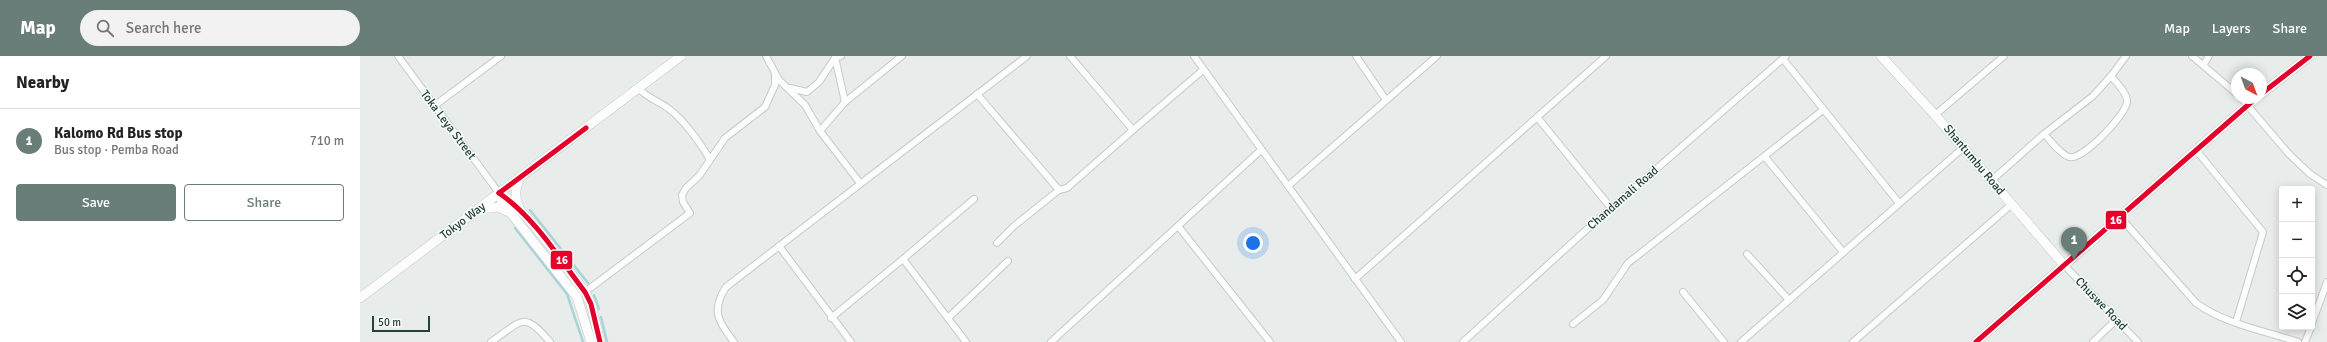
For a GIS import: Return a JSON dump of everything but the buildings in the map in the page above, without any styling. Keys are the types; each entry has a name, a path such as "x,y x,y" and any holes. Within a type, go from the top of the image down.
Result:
{"street":[{"name":"Toka Leya Street","path":"398,56 499,193"},
{"path":"434,106 501,56"},
{"name":"Tokyo Way","path":"360,298 681,56"},
{"path":"766,56 775,74 805,105 820,131 860,183"},
{"path":"820,131 845,102 902,56"},
{"path":"734,342 717,315 717,305 720,296 726,287 1027,56"},
{"path":"1070,56 1133,130"},
{"path":"1194,56 1401,342"},
{"path":"1356,56 1386,100"},
{"path":"1288,186 1437,56"},
{"path":"1355,279 1606,56"},
{"name":"Shantumbu Road","path":"1882,56 1964,147 2064,265"},
{"path":"1935,115 2004,56"},
{"path":"1992,180 2044,134 2093,96 2126,56"},
{"path":"2192,56 2204,64 2231,89"},
{"path":"2204,64 2209,56"},
{"path":"2267,89 2310,56"},
{"path":"787,87 798,92 807,92 818,82 837,57"},
{"path":"837,57 845,102"},
{"path":"1785,57 1823,110 1899,202"},
{"name":"Chandamali Road","path":"1463,342 1611,208 1785,57"},
{"path":"997,243 1014,226 1059,190 1067,188 1203,70"},
{"path":"585,292 690,213 682,195 700,176 724,138 765,107 775,85 775,74"},
{"path":"2044,134 2068,156 2074,157 2085,151 2118,120 2127,103 2127,98 2111,76"},
{"path":"638,88 645,96 670,109 695,138 710,160"},
{"path":"977,94 1025,153 1059,190"},
{"path":"1976,342 2248,105 2289,154 2310,174 2327,185"},
{"path":"1573,324 1603,300 1628,263 1823,110"},
{"path":"1537,117 1611,208"},
{"path":"1741,342 1899,202 1964,147"},
{"path":"1051,342 1261,150"},
{"path":"2196,150 2263,232 2236,322"},
{"path":"1765,157 1843,252"},
{"path":"520,177 516,186 516,196 525,215"},
{"path":"499,193 502,202 577,296 591,342"},
{"path":"499,193 509,199 525,215 585,292 591,304 600,342"},
{"path":"831,318 904,259 974,199"},
{"path":"1853,342 2012,204"},
{"path":"477,211 491,207 498,207 512,214"},
{"path":"2120,217 2196,303 2210,312 2236,322 2298,342"},
{"path":"1178,226 1270,342"},
{"path":"779,246 831,318 851,342"},
{"path":"1747,254 1789,300"},
{"path":"904,259 966,342"},
{"path":"948,318 1008,261"},
{"name":"Chuswe Road","path":"2064,265 2138,342"},
{"path":"2315,315 2327,283"},
{"path":"1683,292 1724,342"},
{"path":"2093,342 2116,320"},
{"path":"491,342 517,323 527,322 533,323 539,328 550,342"},
{"path":"2305,342 2309,330"}],"waterway":[{"path":"530,210 588,283"},
{"path":"515,228 567,294 583,342"},
{"path":"594,295 599,309"},
{"path":"601,317 607,342"}],"transit line":[{"name":"16","path":"2267,89 2310,56"},
{"name":"16","path":"1976,342 2249,104"},
{"name":"16","path":"499,193 586,128"},
{"name":"16","path":"499,193 512,203 535,226 585,292 591,304 600,342"}],"place":[{"name":"Kalomo Rd Bus stop","path":"2074,260"}]}
